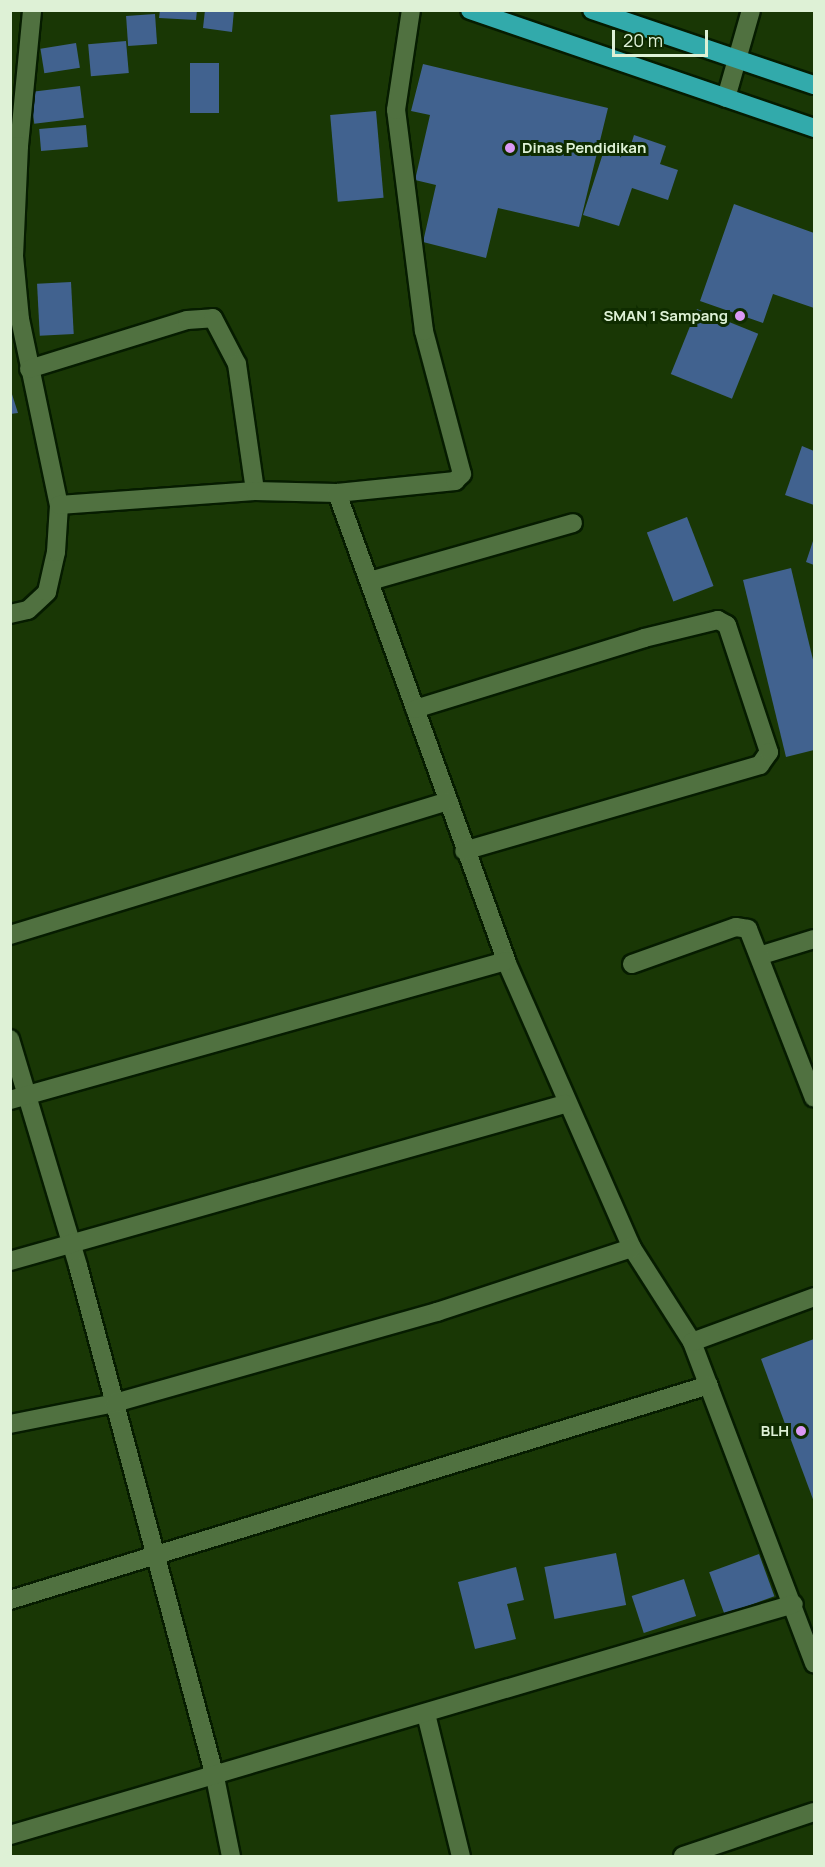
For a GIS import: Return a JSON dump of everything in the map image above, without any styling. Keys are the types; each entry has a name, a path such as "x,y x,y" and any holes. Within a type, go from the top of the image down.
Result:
{"highway":[{"path":"470,10 814,128"},
{"path":"592,10 814,85"}],"street":[{"path":"10,614 28,610 47,592 56,552 59,505 29,369 14,256 15,147 32,10"},
{"path":"59,505 255,491 337,493 455,481 462,474 424,331 396,110 411,10"},
{"path":"726,98 751,10"},
{"path":"29,369 187,320 213,318 237,364 255,491"},
{"path":"337,493 464,851 506,961 565,1104 632,1248 692,1342 794,1604 814,1664"},
{"path":"370,581 573,523"},
{"path":"415,709 644,638 718,620 726,626 769,752 760,765 464,851"},
{"path":"10,935 447,801"},
{"path":"632,964 736,927 748,929 762,955 814,1098"},
{"path":"762,955 814,939"},
{"path":"19,1097 506,961"},
{"path":"10,1039 19,1097 71,1243 115,1403 153,1557 215,1777 231,1857"},
{"path":"10,1261 565,1104"},
{"path":"10,1424 115,1403 437,1312 632,1248"},
{"path":"692,1342 814,1297"},
{"path":"10,1600 709,1385"},
{"path":"10,1835 215,1777 794,1604"},
{"path":"426,1714 461,1857"},
{"path":"683,1857 814,1812"}],"building":[{"path":"160,10 197,10 196,20 159,18"},
{"path":"205,10 234,10 232,32 203,28"},
{"path":"155,14 157,44 128,46 126,16"},
{"path":"126,41 129,73 91,76 88,44"},
{"path":"76,43 80,68 44,73 40,49"},
{"path":"190,63 219,63 219,113 190,113"},
{"name":"Dinas Pendidikan","path":"423,64 608,108 579,227 498,208 486,258 423,242 436,185 415,180 430,115 411,111"},
{"path":"80,86 84,118 34,124 30,92"},
{"path":"376,111 384,198 338,202 330,115"},
{"path":"86,125 88,147 41,151 39,129"},
{"path":"634,135 666,146 660,164 678,170 668,200 632,188 619,226 583,215 606,144 629,151"},
{"path":"734,204 814,233 814,308 773,294 763,323 700,301"},
{"path":"71,282 74,334 40,336 37,284"},
{"path":"697,309 758,334 732,399 671,374"},
{"path":"10,388 18,413 10,414"},
{"path":"802,446 814,451 814,505 785,495"},
{"path":"687,517 714,586 673,601 647,532"},
{"path":"814,538 814,565 806,562"},
{"path":"791,568 814,664 814,750 786,757 743,580"},
{"name":"BLH","path":"814,1339 814,1502 761,1359"},
{"path":"616,1553 626,1605 554,1619 544,1567"},
{"path":"759,1554 774,1596 725,1614 709,1572"},
{"path":"516,1567 524,1600 507,1604 516,1639 475,1649 458,1582"},
{"path":"684,1579 696,1616 644,1633 632,1596"}],"place":[{"name":"Dinas Pendidikan","path":"510,148"},
{"name":"SMAN 1 Sampang","path":"740,316"},
{"name":"BLH","path":"801,1431"}]}
